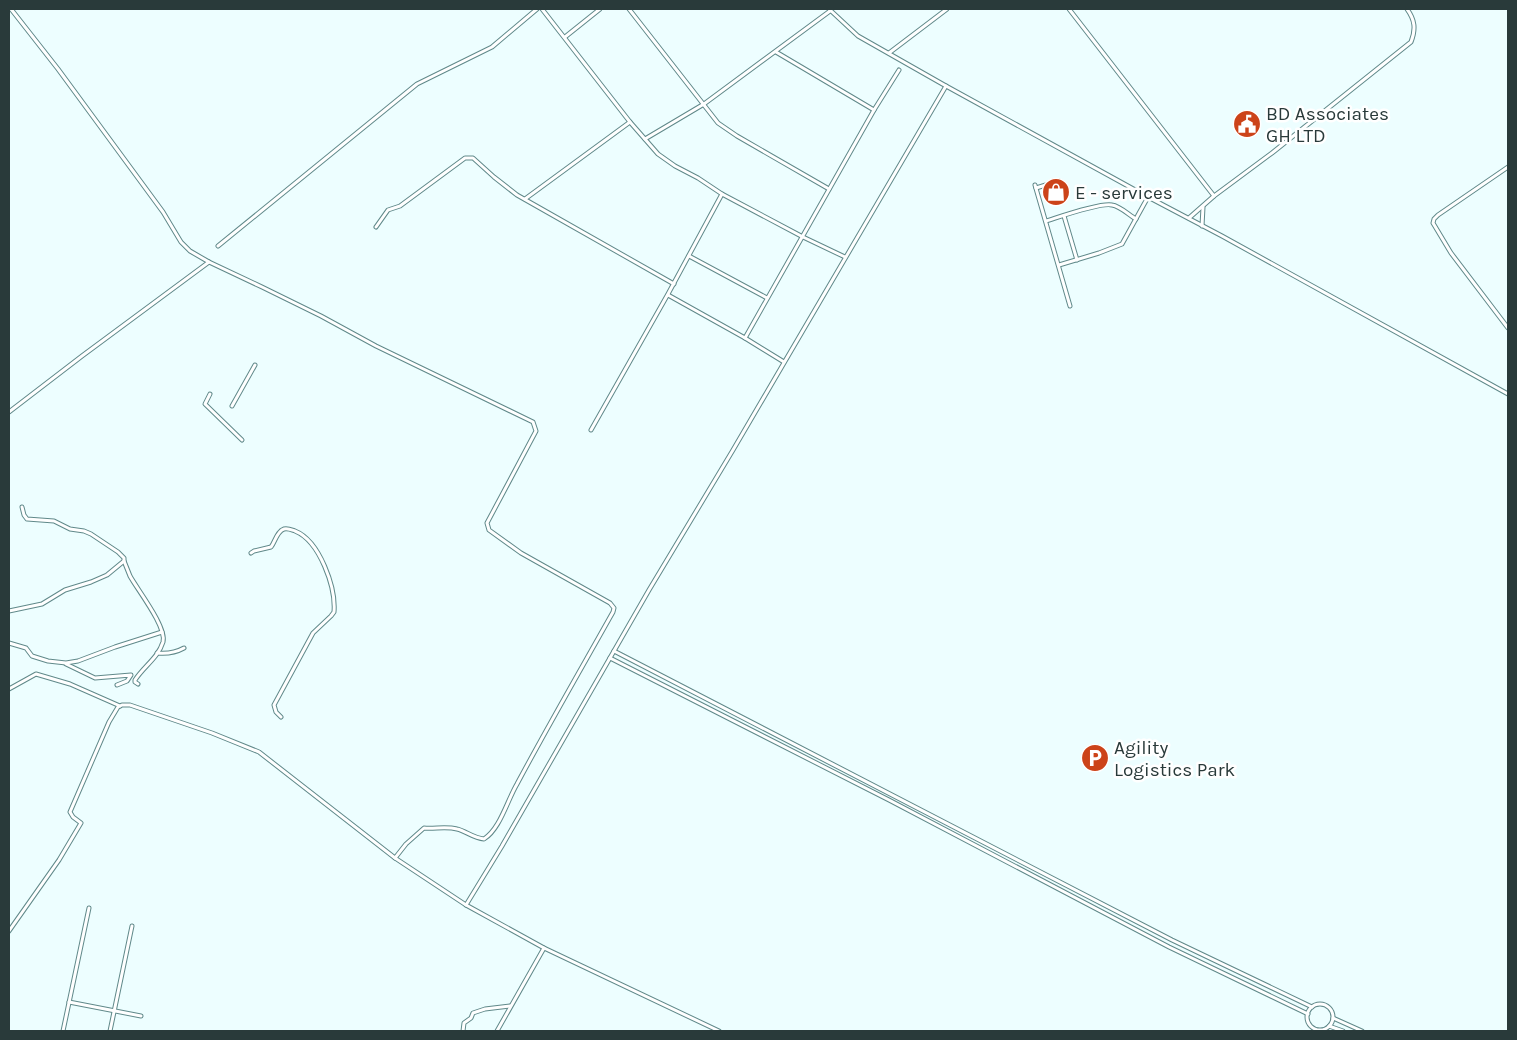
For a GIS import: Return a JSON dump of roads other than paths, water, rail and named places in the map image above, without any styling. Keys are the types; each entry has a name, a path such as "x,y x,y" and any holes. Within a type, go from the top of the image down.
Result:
{"street":[{"path":"11,9 58,69 163,212 184,246 190,251 376,346 533,422 536,431 486,523 487,526 489,530 521,553 610,603 614,608 613,612 516,784 499,822 489,836 484,839 477,838 459,829 446,827 436,829 424,828 406,844 395,858"},
{"path":"218,246 417,84 492,47 537,9"},
{"path":"542,9 630,122 658,154 722,194 802,237 845,257"},
{"path":"565,37 600,9"},
{"path":"629,9 718,123 829,189"},
{"path":"889,53 947,9"},
{"path":"1068,9 1214,196"},
{"path":"1189,218 1214,196 1272,154 1411,42 1415,26 1413,17 1407,9"},
{"path":"645,139 704,104 830,10 858,36 946,86 1508,394"},
{"path":"776,52 874,110"},
{"path":"745,338 898,70"},
{"path":"466,906 946,86"},
{"path":"525,200 630,122"},
{"path":"376,227 388,210 400,206 465,158 473,158 499,181 525,200 674,284"},
{"path":"1508,167 1438,215 1433,223 1451,253 1508,328"},
{"path":"1059,181 1036,186 1070,306"},
{"path":"592,430 722,194"},
{"path":"1059,265 1122,244 1148,197"},
{"path":"1046,221 1109,204 1136,219"},
{"path":"1202,226 1203,207"},
{"path":"1064,216 1078,260"},
{"path":"689,256 767,298"},
{"path":"9,412 209,262"},
{"path":"668,294 784,362"},
{"path":"232,406 255,364"},
{"path":"210,394 205,404 242,440"},
{"path":"22,507 27,519 54,520 70,529 91,534 124,558 130,575 150,607 162,632 163,641 151,663 135,680 138,684"},
{"path":"250,553 271,547 283,529 293,530 312,544 330,580 334,612 313,633 274,705 276,712 282,717"},
{"path":"9,611 42,604 65,590 107,575 124,561"},
{"path":"9,643 26,648 32,656 48,661 66,663 78,661 162,632"},
{"path":"157,653 166,654 184,648"},
{"path":"614,651 1172,940 1312,1007"},
{"path":"610,658 889,800 1169,946 1308,1014"},
{"path":"66,663 95,678 131,675 127,681 117,685"},
{"path":"9,689 36,674 70,684 120,706 130,706 160,715 259,752 395,858 466,906 544,948 719,1031"},
{"path":"9,930 59,860 81,823 70,812 109,722 120,706"},
{"path":"63,1031 89,908"},
{"path":"110,1031 132,926"},
{"path":"497,1031 544,948"},
{"path":"69,1002 141,1016"},
{"path":"1329,1026 1333,1013 1328,1006 1320,1004 1312,1007 1308,1014 1308,1019 1313,1027 1321,1029 1329,1026 1342,1031"},
{"path":"463,1031 464,1023 473,1013 490,1008 510,1006"},
{"path":"1333,1018 1362,1031"}],"place":[{"name":"BD Associates GH LTD","path":"1247,124"},
{"name":"E - services","path":"1056,192"},
{"name":"Agility Logistics Park","path":"1095,758"}]}
